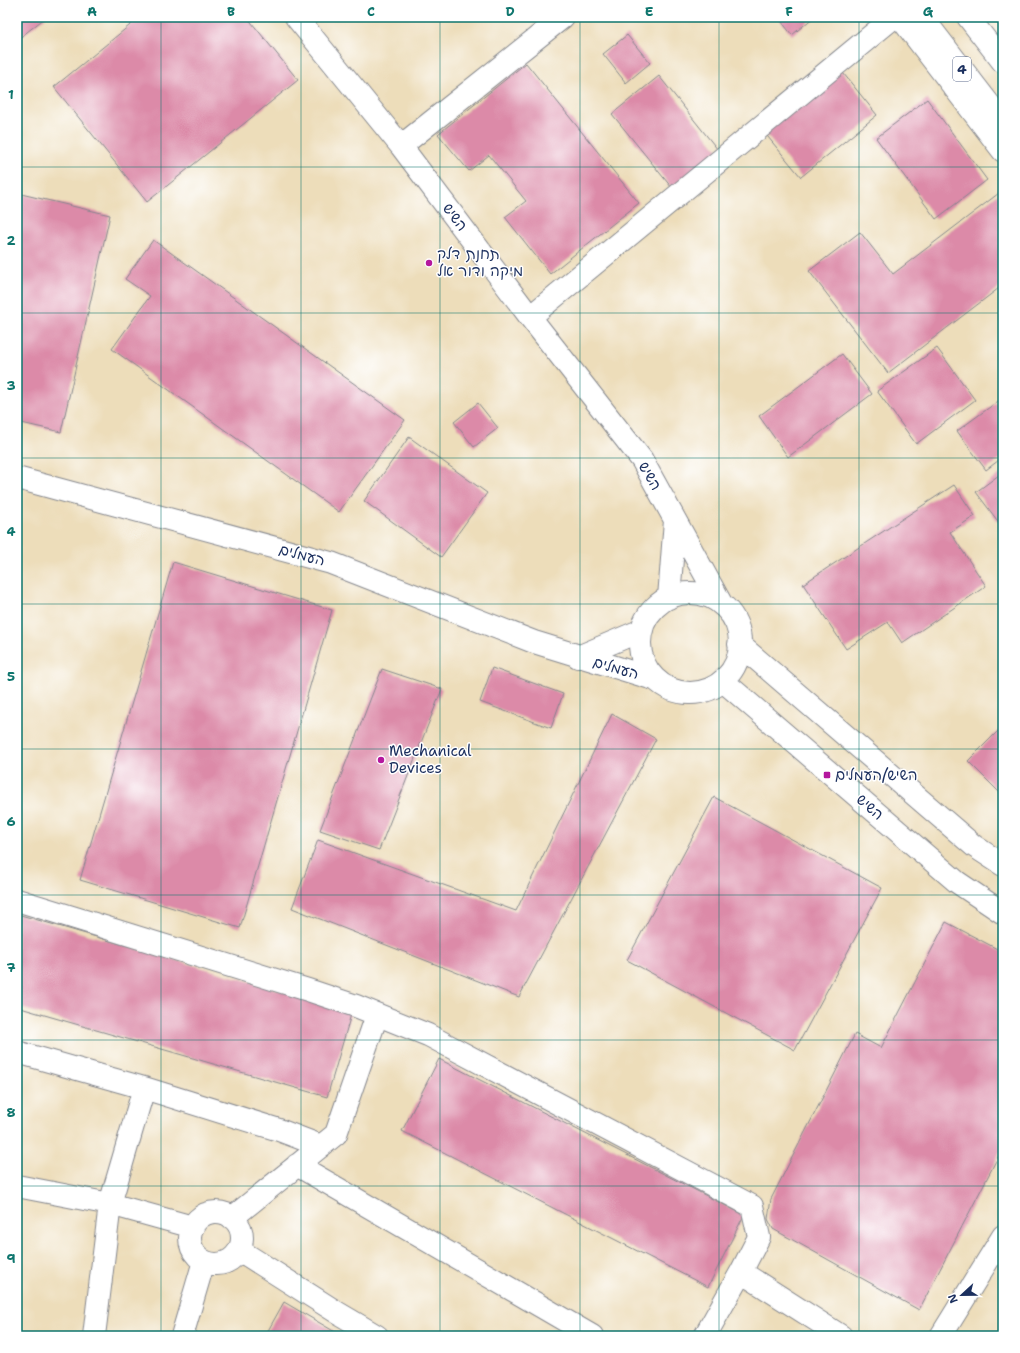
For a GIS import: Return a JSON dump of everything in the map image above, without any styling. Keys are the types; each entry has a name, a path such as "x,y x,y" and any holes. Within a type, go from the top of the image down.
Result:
{"main road":[{"name":"השיש","path":"296,17 401,146 530,317 642,460 722,605"},
{"path":"401,146 563,17"},
{"path":"530,317 894,17"},
{"path":"900,17 1003,151"},
{"name":"4","path":"922,17 1003,122"},
{"path":"968,17 1003,62"},
{"name":"העמלים","path":"17,478 331,563 534,642 654,679"},
{"path":"669,598 675,520"},
{"path":"685,593 701,594 716,600 722,605 728,610 736,624 740,639 739,655 733,669 723,681 710,689 696,693 681,692 666,687 654,679 642,659 640,636 646,620 655,606 669,598 685,593"},
{"name":"העמלים","path":"578,656 642,630"},
{"path":"739,644 974,846 1003,865"},
{"name":"השיש","path":"723,681 957,882 1003,913"},
{"path":"17,900 308,990 428,1035 752,1206 759,1237 742,1272 705,1336"},
{"path":"232,1218 336,1134 377,1015"},
{"path":"17,1052 144,1088 279,1130 321,1146"},
{"path":"94,1336 110,1204 144,1088"},
{"path":"298,1165 592,1336"},
{"path":"17,1186 110,1204 193,1227"},
{"path":"213,1212 222,1213 232,1218 235,1220 242,1234 242,1242 239,1250 235,1256 220,1264 212,1264 204,1261 196,1253 191,1242 190,1235 193,1227 198,1220 213,1212"},
{"path":"941,1336 1003,1236"},
{"path":"239,1250 377,1336"},
{"path":"182,1336 204,1261"},
{"path":"742,1272 841,1336"}],"building":[{"path":"17,17 46,17 17,40"},
{"path":"140,17 247,17 298,80 147,202 54,87"},
{"path":"778,17 814,17 792,35"},
{"path":"627,35 650,63 626,83 603,54"},
{"path":"526,63 639,203 550,274 505,217 526,201 489,155 469,171 438,134"},
{"path":"839,68 877,115 801,177 763,131"},
{"path":"659,76 718,150 672,188 612,114"},
{"path":"927,99 987,180 936,219 876,138"},
{"path":"1003,190 1003,285 888,373 809,271 860,232 893,274"},
{"path":"17,193 110,215 61,432 17,422"},
{"path":"153,240 405,420 339,512 112,349 150,296 125,279"},
{"path":"937,348 975,400 916,444 877,391"},
{"path":"842,354 872,394 788,457 759,416"},
{"path":"1001,399 1003,401 1003,457 986,470 957,431"},
{"path":"478,403 498,428 474,447 454,422"},
{"path":"409,437 487,493 441,557 364,501"},
{"path":"1003,472 1003,528 976,492"},
{"path":"954,485 975,516 950,532 986,586 902,643 888,622 846,649 803,584"},
{"path":"173,562 332,610 240,928 80,880"},
{"name":"Mechanical Devices","path":"492,668 563,694 551,728 480,702"},
{"name":"Mechanical Devices","path":"382,669 442,689 379,850 320,830"},
{"path":"612,714 656,739 519,997 292,908 318,840 516,911"},
{"path":"1003,726 1003,796 968,761"},
{"path":"714,797 882,888 795,1050 627,960"},
{"path":"17,914 352,1011 327,1097 17,1007"},
{"path":"946,922 1003,952 1003,1154 1000,1153 919,1310 773,1229 768,1219 771,1199 855,1034 881,1048"},
{"path":"439,1059 744,1215 708,1287 402,1131"},
{"path":"284,1302 342,1336 265,1336"}],"place":[{"name":"תחנת דלק מיקה ודור אל","path":"429,263"},
{"name":"Mechanical Devices","path":"381,760"},
{"name":"השיש/העמלים","path":"827,775"}]}
